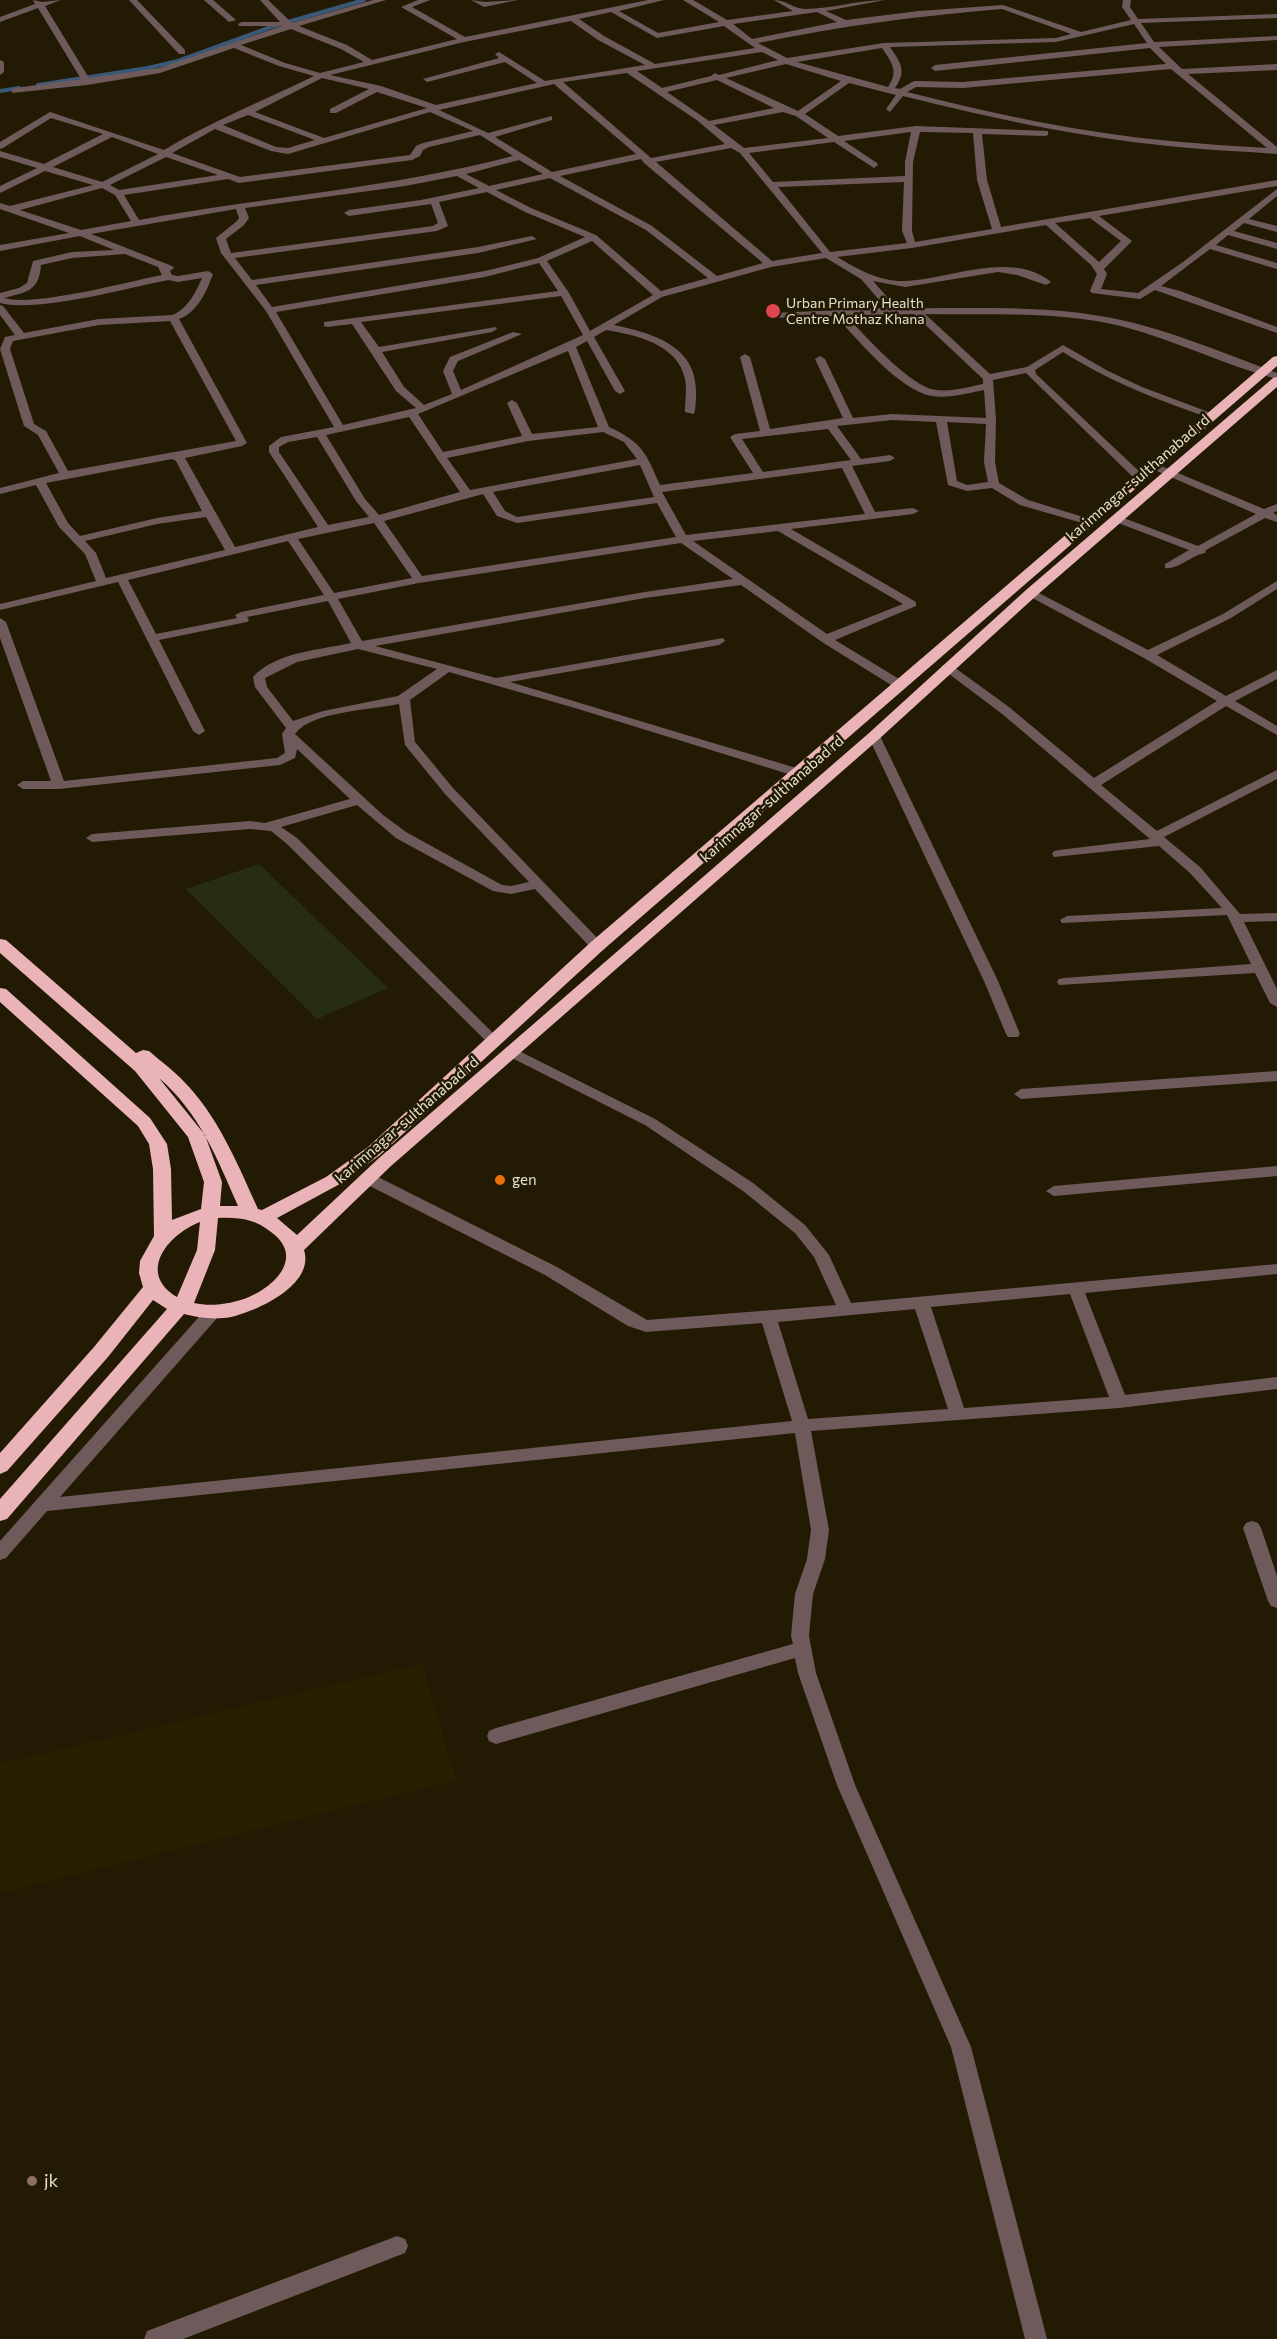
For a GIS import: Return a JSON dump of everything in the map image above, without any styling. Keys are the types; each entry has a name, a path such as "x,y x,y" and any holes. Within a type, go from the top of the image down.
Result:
{"highway":[{"path":"257,1215 332,1181 375,1151 597,946 1277,360"},
{"name":"karimnagar-sulthanabad rd","path":"295,1248 367,1178 874,736 1031,593 1277,381"},
{"path":"0,930 184,1092 210,1127 257,1215"},
{"path":"0,944 141,1067 196,1135 213,1182 206,1250 187,1298 0,1513"},
{"path":"0,993 144,1122 158,1144 162,1169 163,1236"},
{"path":"218,1212 257,1215 284,1230 295,1248 296,1258 288,1279 270,1297 243,1309 212,1313 197,1312 177,1306 161,1296 153,1287 147,1267 155,1245 163,1236 188,1220 203,1215 218,1212"},
{"path":"0,1466 101,1352 153,1287"}],"street":[{"path":"0,20 38,2 57,0"},
{"path":"133,0 182,52"},
{"path":"208,0 232,20"},
{"path":"264,0 286,23 336,44 370,62"},
{"path":"15,91 85,79 160,70 234,45 286,23 382,0"},
{"path":"426,0 405,7 464,40"},
{"path":"475,0 484,5 514,0"},
{"path":"12,209 103,185 166,153 214,125 248,112 324,74 464,40 660,0"},
{"path":"687,0 726,23 750,42 786,61 848,80 976,112 1115,137 1169,144 1276,151"},
{"path":"778,0 801,11"},
{"path":"612,10 657,36 726,23 880,0"},
{"path":"1127,0 1126,7 1152,45 1176,69 1276,151"},
{"path":"38,2 85,79"},
{"path":"750,42 844,23 919,13 1003,7 1082,35"},
{"path":"819,10 844,23"},
{"path":"935,68 948,56 1056,40 1137,21 1277,16"},
{"path":"573,18 601,38 656,67"},
{"path":"242,24 286,23"},
{"path":"661,91 786,61 884,45 948,56 1049,55 1152,45 1277,38"},
{"path":"234,45 267,59 378,88 433,108 484,134 519,157 649,228 715,279"},
{"path":"884,45 899,67 898,78 890,90"},
{"path":"214,125 280,150 295,150 433,108 556,81 692,62 765,49"},
{"path":"496,53 544,84"},
{"path":"427,79 505,59"},
{"path":"0,62 0,72"},
{"path":"692,62 701,67"},
{"path":"890,109 902,92 914,84 963,85 1176,69 1277,67"},
{"path":"629,70 707,124 732,145 744,151 828,255 864,277 894,311"},
{"path":"710,72 783,109 799,114 874,165"},
{"path":"799,114 848,80"},
{"path":"556,81 644,159 770,264"},
{"path":"333,111 378,88"},
{"path":"707,124 783,109"},
{"path":"248,112 325,141"},
{"path":"0,146 50,115 166,153 226,177 245,180 416,156 422,147 549,118"},
{"path":"744,151 916,129 1115,137"},
{"path":"912,245 908,231 909,162 916,129"},
{"path":"977,130 982,180 997,231"},
{"path":"0,190 111,134"},
{"path":"349,213 434,201 549,174 732,145"},
{"path":"0,154 103,185 118,193 136,222"},
{"path":"0,248 136,222 405,183 458,173 519,157"},
{"path":"118,193 226,177 238,170"},
{"path":"458,173 528,210 593,237 659,295"},
{"path":"771,185 909,179"},
{"path":"325,529 274,452 274,446 285,439 423,409 571,346 659,295 770,264 912,245 1277,183"},
{"path":"1048,222 1095,263 1101,274 1095,291 1140,296 1228,232 1277,192"},
{"path":"251,283 405,247 442,226 443,223 434,201"},
{"path":"0,206 80,233 162,265 190,273 214,269"},
{"path":"240,206 244,218 241,223 221,238 228,256 270,310 340,428"},
{"path":"1091,214 1127,241 1098,269"},
{"path":"1243,220 1277,229"},
{"path":"1228,232 1277,246"},
{"path":"270,310 485,274 541,260 593,237"},
{"path":"228,256 405,247 478,250 532,239"},
{"path":"1209,246 1277,266"},
{"path":"1253,259 1277,246"},
{"path":"0,298 30,286 36,279 36,263 72,255 127,251"},
{"path":"541,260 564,293 587,337 620,391"},
{"path":"162,265 168,277"},
{"path":"225,268 237,266"},
{"path":"864,277 905,284 998,269 1019,272 1046,282"},
{"path":"0,298 14,304 38,302 168,277 178,279 208,274 201,293 181,315 173,318 99,321 9,339 5,349 29,426 42,433 64,475"},
{"path":"1153,287 1277,330"},
{"path":"327,324 564,293"},
{"path":"0,308 20,335"},
{"path":"773,316 894,311 1045,313 1111,321 1159,334 1277,376"},
{"path":"917,312 988,382 991,421 990,468 994,484 1005,493 1036,507 1089,522"},
{"path":"838,314 904,376 926,391 945,393 1030,369 1063,348 1104,373 1138,389 1214,416"},
{"path":"0,491 64,475 242,443 173,318"},
{"path":"355,321 400,389 423,409"},
{"path":"603,327 643,334 670,349 686,367 690,380 690,412"},
{"path":"376,350 492,329"},
{"path":"458,395 448,371 454,359 517,334"},
{"path":"571,346 604,429"},
{"path":"746,357 766,433"},
{"path":"820,359 849,420"},
{"path":"1030,369 1031,375 1140,478"},
{"path":"512,403 528,438"},
{"path":"412,413 466,494"},
{"path":"760,475 735,437 831,425 849,420 892,417 991,421"},
{"path":"941,419 952,483 962,488 994,484"},
{"path":"831,425 851,463 872,517"},
{"path":"440,456 528,438 604,429 628,440 644,461 682,540 826,639 900,685"},
{"path":"320,433 361,501 377,519 419,580"},
{"path":"178,456 232,551"},
{"path":"486,490 499,513 509,519 518,520 760,475 890,458"},
{"path":"0,607 102,581 377,519 466,494 644,461"},
{"path":"1154,466 1277,519"},
{"path":"39,480 63,525 90,552 102,581"},
{"path":"1169,566 1201,551 1277,507"},
{"path":"152,638 331,597 419,580 682,540 913,512"},
{"path":"76,540 157,521 211,513"},
{"path":"1117,519 1201,551"},
{"path":"780,528 912,604 826,639"},
{"path":"291,537 331,597 358,645 448,667 621,717 800,773"},
{"path":"121,577 199,731"},
{"path":"538,884 511,890 498,888 401,835 360,800 290,731 261,687 260,677 267,670 283,663 358,645 645,595 744,581"},
{"path":"1148,655 1227,616 1277,584"},
{"path":"1031,593 1148,655 1277,730"},
{"path":"0,622 59,785"},
{"path":"496,681 719,641"},
{"path":"290,731 322,714 404,698 448,667"},
{"path":"947,668 1005,710 1195,870 1234,915 1277,1003"},
{"path":"1094,784 1225,701 1277,674"},
{"path":"404,698 409,742 449,791 597,946"},
{"path":"23,785 59,785 280,761 291,755 290,731"},
{"path":"874,736 991,981 1012,1034"},
{"path":"1059,854 1158,840 1277,774"},
{"path":"268,826 360,800"},
{"path":"92,838 250,825 275,828 292,841 494,1041"},
{"path":"1067,920 1234,915 1277,917"},
{"path":"1064,982 1260,968"},
{"path":"512,1052 650,1122 748,1187 800,1229 821,1255 846,1309"},
{"path":"1021,1094 1277,1076"},
{"path":"1054,1191 1277,1171"},
{"path":"367,1178 551,1271 634,1322 658,1326 1277,1269"},
{"path":"1075,1287 1119,1402"},
{"path":"921,1302 958,1414"},
{"path":"0,1553 212,1313"},
{"path":"768,1316 802,1426 819,1530 816,1559 804,1594 800,1636 807,1672 846,1785 961,2046 1036,2339"},
{"path":"41,1505 802,1426 1119,1402 1277,1383"},
{"path":"1252,1528 1277,1600"},
{"path":"496,1736 802,1649"},
{"path":"155,2339 397,2246"}],"shaded area":[{"path":"422,1664 456,1780 0,1893 0,1764"}],"green space":[{"path":"259,864 388,988 317,1019 186,889"}],"waterway":[{"path":"38,85 148,68 178,61 274,26 364,0"},
{"path":"0,91 19,88"}],"place":[{"name":"Urban Primary Health Centre Mothaz Khana","path":"773,311"},
{"name":"gen","path":"500,1180"},
{"name":"jk","path":"32,2181"}]}
